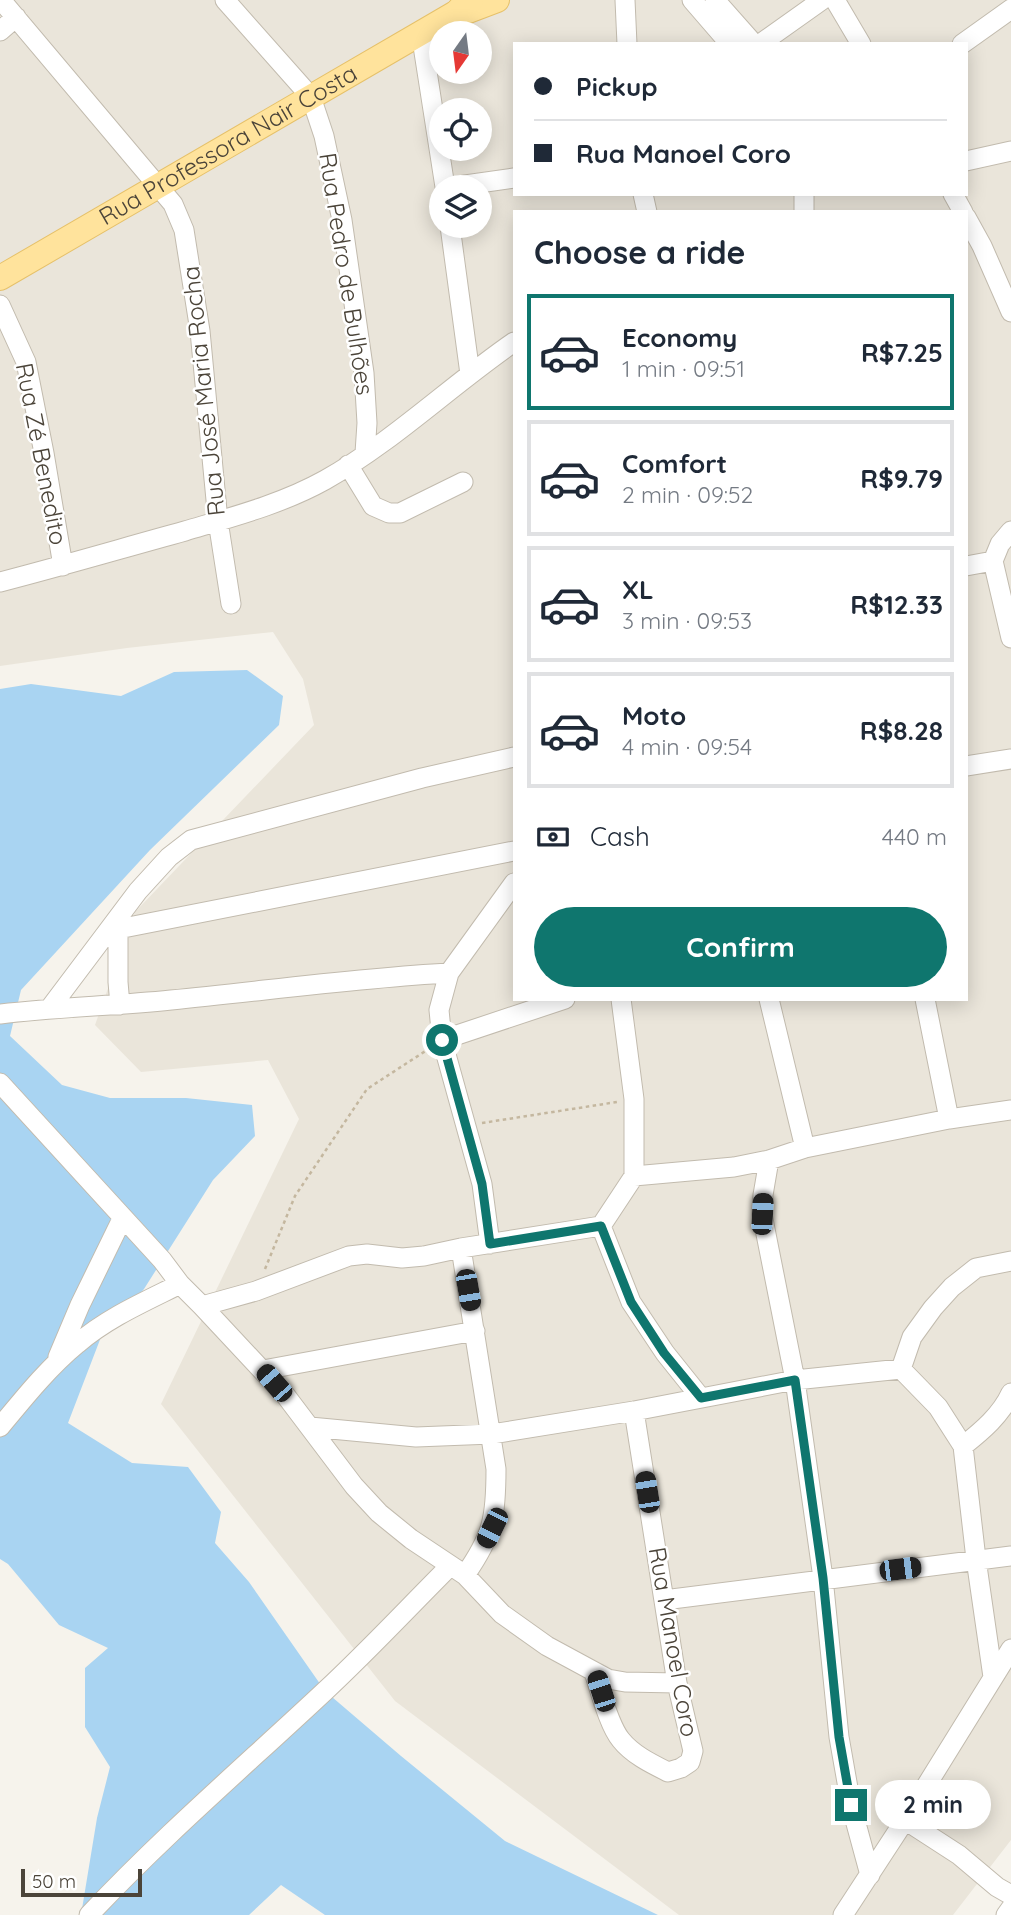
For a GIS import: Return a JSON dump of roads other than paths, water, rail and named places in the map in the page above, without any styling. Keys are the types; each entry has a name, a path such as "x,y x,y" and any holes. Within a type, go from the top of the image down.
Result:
{"main road":[{"name":"Rua Professora Nair Costa","path":"0,278 421,33 464,5 497,0"}],"street":[{"name":"Rua José Maria Rocha","path":"1,0 158,185 173,204 184,230 200,331 218,521 231,604"},
{"path":"225,0 311,97"},
{"path":"625,0 627,42"},
{"path":"692,0 728,42"},
{"path":"715,0 752,42"},
{"path":"763,42 822,0"},
{"path":"835,0 860,42"},
{"path":"965,42 1011,9"},
{"path":"0,31 16,17"},
{"path":"421,33 443,175"},
{"name":"Rua Pedro de Bulhões","path":"311,97 324,136 342,220 364,373 367,423 365,453"},
{"path":"968,161 1011,151"},
{"path":"492,181 513,178"},
{"path":"968,220 1005,283 1011,312"},
{"path":"452,238 470,374"},
{"name":"Rua Zé Benedito","path":"0,305 26,362 63,566"},
{"path":"0,582 218,521 282,500 325,480 404,427 513,343"},
{"path":"348,465 373,506 389,513 400,513 463,482"},
{"path":"1011,531 1000,544 993,561 1011,638"},
{"path":"968,566 993,561"},
{"path":"50,1008 113,930 138,891 169,857 191,840 513,757"},
{"path":"968,766 1011,759"},
{"path":"113,930 513,851"},
{"path":"490,1244 482,1184 442,1040 439,1010 449,973 513,884"},
{"path":"113,930 120,1005"},
{"path":"0,1014 449,973"},
{"path":"442,1040 559,1001"},
{"path":"202,1306 256,1291 349,1256 424,1256 601,1226 634,1175 634,1099 621,1001"},
{"path":"769,1001 805,1148"},
{"path":"925,1001 949,1119"},
{"path":"0,1083 162,1260 180,1284 286,1396 354,1486 379,1513 457,1571 502,1614 547,1646 608,1679 677,1683"},
{"path":"634,1175 734,1167 769,1160 805,1148 949,1119 1011,1110"},
{"path":"769,1160 762,1214 795,1380 823,1578 839,1737 851,1805 870,1875"},
{"path":"56,1364 80,1305 122,1219"},
{"path":"601,1226 631,1302 664,1353 701,1398"},
{"path":"89,1915 228,1780 457,1571 477,1558 492,1528 496,1504 496,1469 461,1248"},
{"path":"901,1369 912,1337 952,1287 976,1268 1011,1261"},
{"path":"0,1427 78,1343 123,1312 180,1284"},
{"path":"263,1370 475,1331"},
{"path":"310,1427 416,1437 492,1434 634,1411 795,1380 901,1369"},
{"path":"901,1369 938,1406 963,1446 993,1677"},
{"path":"963,1446 986,1427 1006,1404 1011,1393"},
{"name":"Rua Manoel Coro","path":"594,1672 621,1740 644,1760 668,1772 691,1762 693,1751 677,1683 634,1411"},
{"path":"664,1600 1011,1556"},
{"path":"843,1915 1011,1649"},
{"path":"905,1820 959,1855 997,1887 1011,1895"},
{"path":"1006,1915 1011,1908"}],"water":[{"path":"247,670 283,696 279,725 150,850 21,990 10,1036 62,1085 110,1098 186,1098 252,1105 255,1136 213,1180 144,1289 101,1337 68,1423 132,1463 188,1467 221,1512 215,1543 249,1582 325,1691 505,1841 658,1915 325,1915 281,1885 249,1915 81,1915 97,1818 110,1767 85,1727 85,1668 108,1648 59,1625 8,1564 0,1559 0,689 31,684 121,696 174,672"}]}
